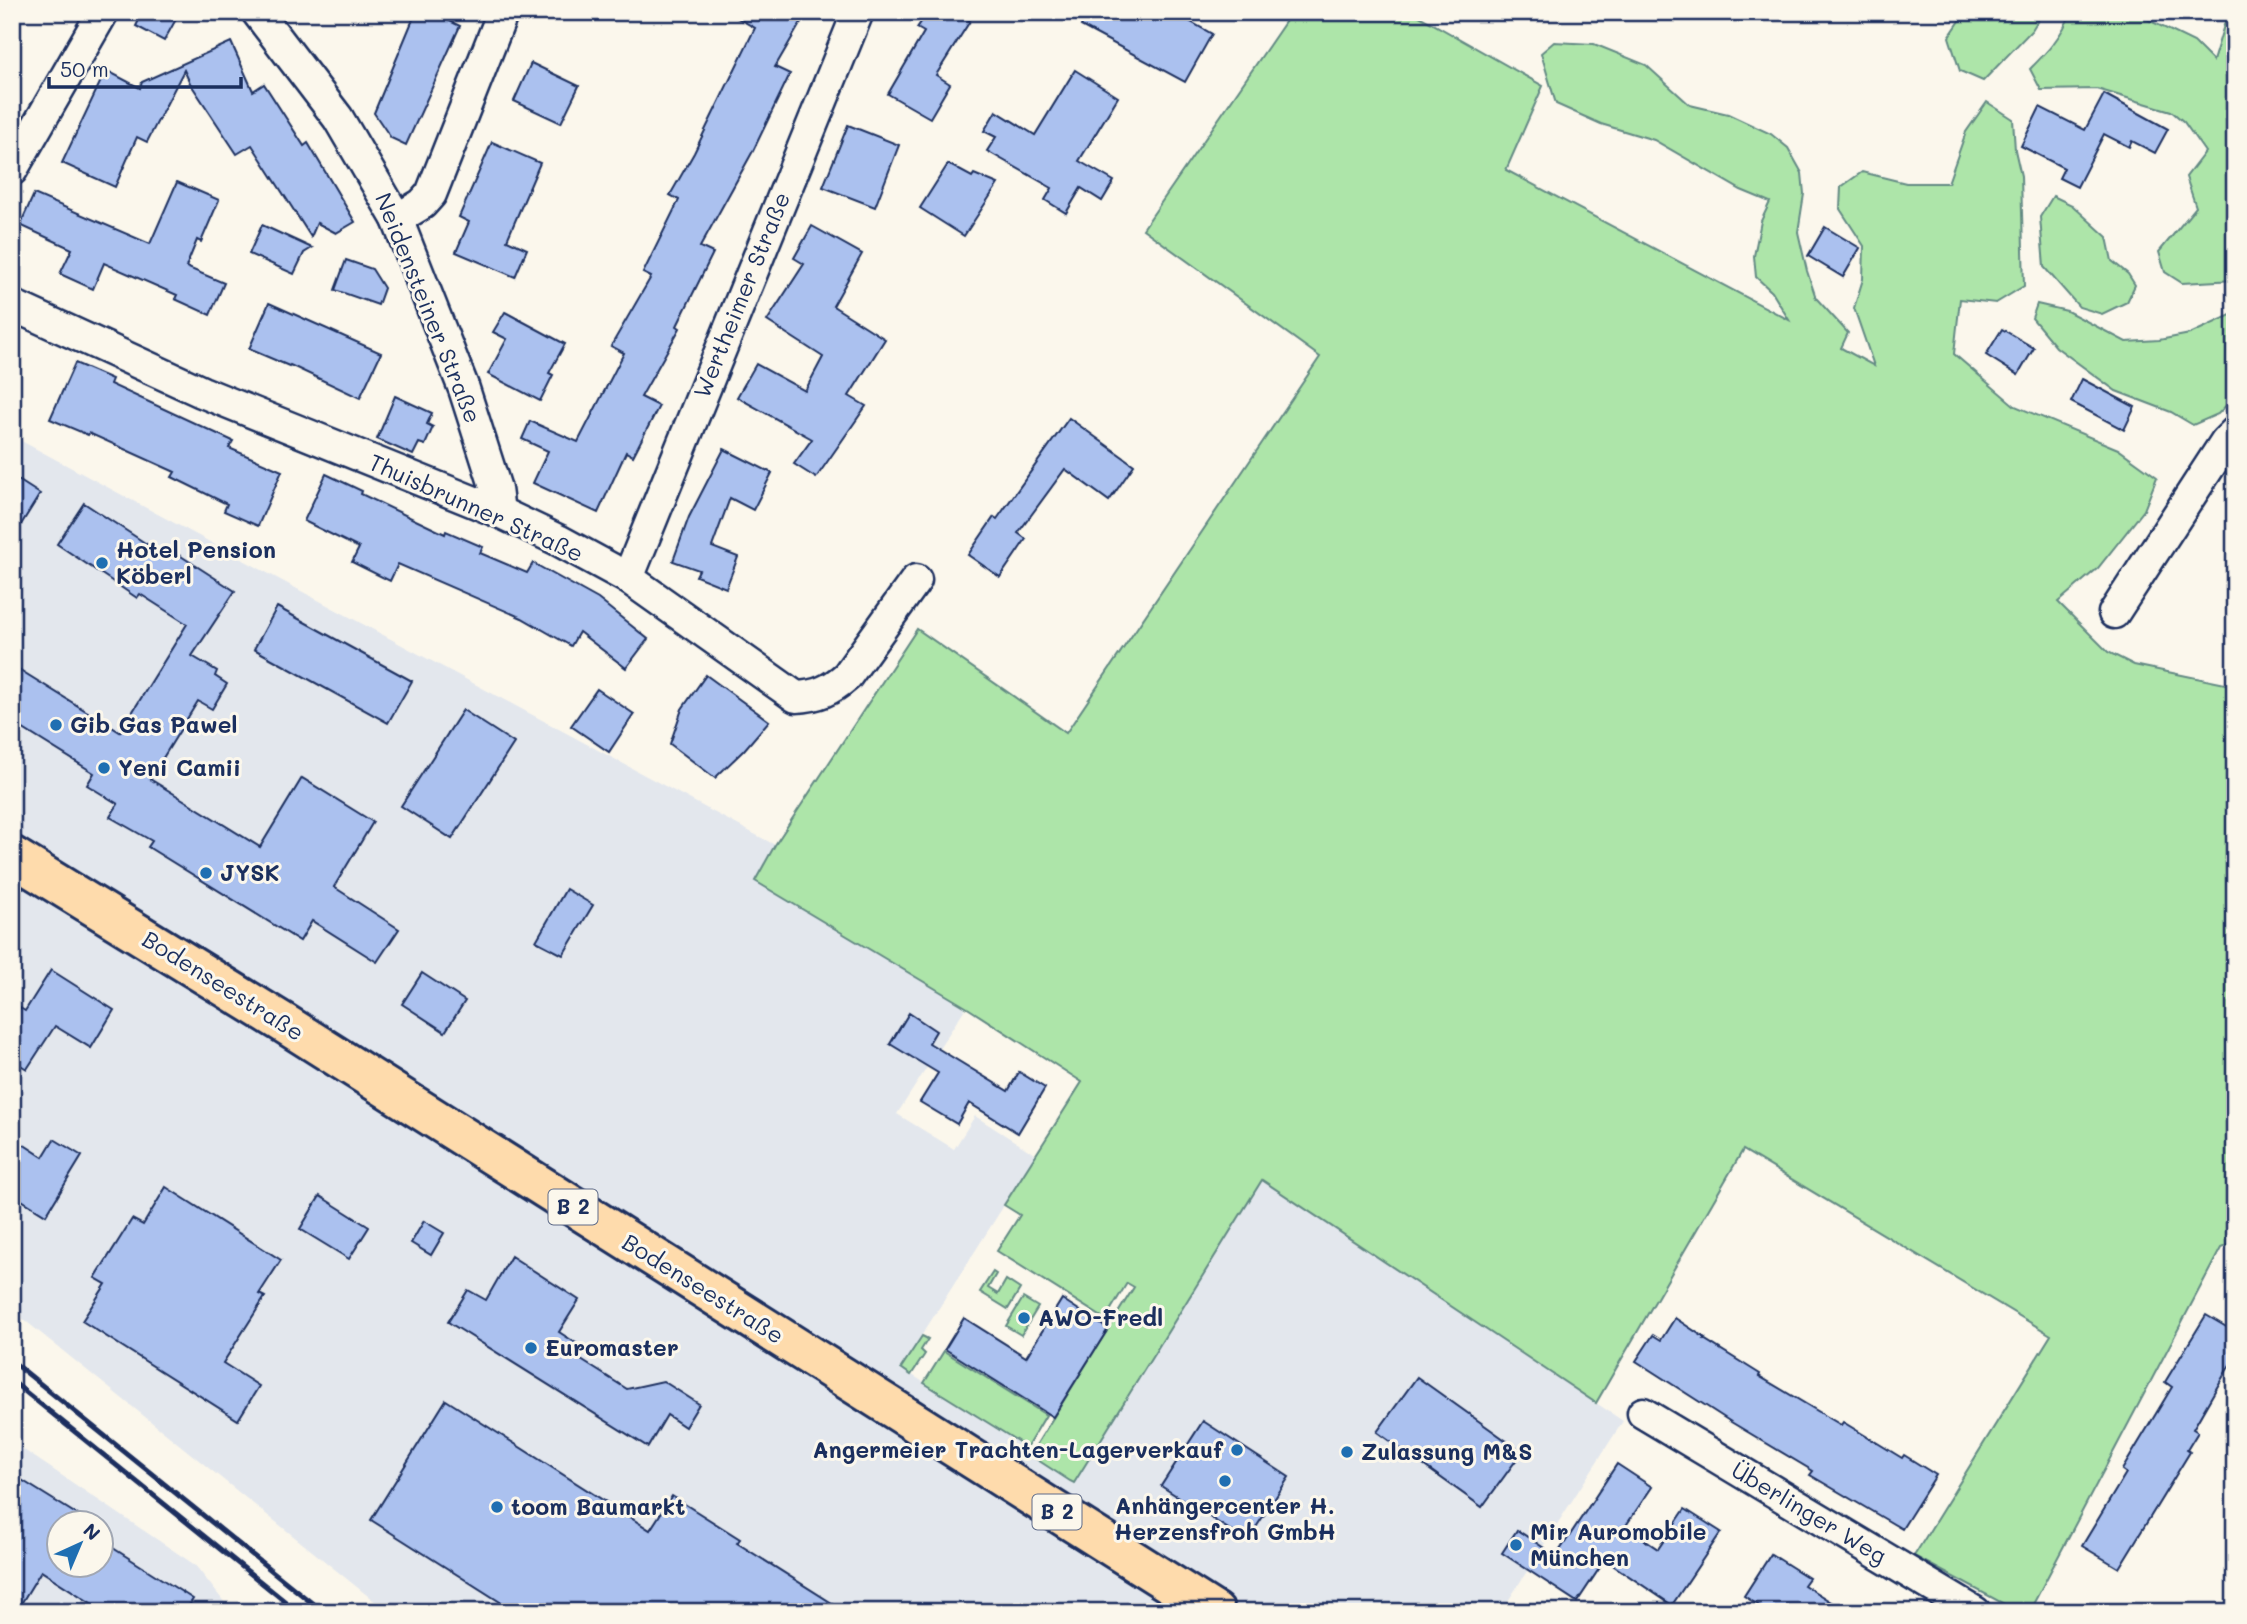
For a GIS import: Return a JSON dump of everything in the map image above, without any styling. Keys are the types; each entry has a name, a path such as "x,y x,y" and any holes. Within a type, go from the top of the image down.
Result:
{"main road":[{"name":"Bodenseestraße","path":"12,856 258,1007 1214,1612"}],"street":[{"path":"12,170 103,12"},
{"name":"Neidensteiner Straße","path":"257,12 338,118 397,219 464,388 496,489 499,512"},
{"path":"397,219 422,204 430,194 503,12"},
{"name":"Wertheimer Straße","path":"628,578 858,12"},
{"name":"Thuisbrunner Straße","path":"12,305 202,392 499,512 558,540 628,578 796,697 814,696 833,688 847,676 916,580"},
{"path":"2114,613 2219,452 2235,432"},
{"name":"Überlinger Weg","path":"1643,1413 1975,1612"}],"shaded area":[{"path":"12,436 775,845 755,881 966,1007 897,1114 954,1149 975,1116 1036,1155 901,1368 1076,1478 1262,1179 1623,1421 1501,1612 388,1612 12,1310"},
{"path":"12,1442 110,1508 46,1508 46,1578 116,1578 116,1512 195,1565 232,1612 12,1612"}],"green space":[{"path":"1292,12 1412,12 1543,86 1506,170 1789,320 1772,292 1756,277 1754,256 1761,221 1770,202 1741,190 1654,140 1601,124 1556,104 1541,53 1554,42 1594,44 1646,65 1690,105 1728,114 1771,134 1788,148 1802,173 1804,194 1798,232 1816,298 1848,333 1841,348 1874,366 1854,308 1863,279 1864,246 1840,209 1841,187 1862,172 1906,183 1948,183 1966,132 1987,102 2013,119 2015,150 2021,176 2024,286 1996,303 1960,299 1954,354 2015,406 2118,449 2157,477 2144,510 2098,568 2058,602 2108,652 2134,665 2235,686 2235,1242 2221,1248 2029,1612 2019,1612 1914,1556 2051,1335 1743,1150 1596,1403 1262,1180 1074,1483 1070,1481 1030,1455 1134,1287 1127,1283 1105,1319 997,1251 1020,1215 1004,1205 1082,1082 966,1007 755,881 775,845 917,629 1066,733 1320,357 1143,229"},
{"path":"1966,12 2043,12 2032,30 1983,81 1960,71 1949,37"},
{"path":"2071,12 2132,12 2194,42 2213,61 2228,12 2235,12 2235,280 2182,283 2165,272 2159,252 2196,207 2186,177 2205,152 2184,122 2171,111 2097,89 2041,90 2030,69 2059,36"},
{"path":"2053,196 2072,205 2107,237 2112,261 2128,274 2135,285 2127,302 2102,314 2079,307 2044,267 2040,217"},
{"path":"2037,304 2067,311 2126,342 2159,340 2190,334 2235,313 2235,396 2218,414 2193,425 2171,412 2116,391 2056,347 2032,318"},
{"path":"993,1272 996,1274 988,1288 998,1294 1006,1280 1020,1289 1008,1309 980,1292"},
{"path":"1023,1298 1038,1307 1021,1335 1006,1326"},
{"path":"922,1336 928,1339 921,1350 925,1354 911,1375 901,1368"},
{"path":"944,1351 1046,1415 1027,1447 924,1383"}],"building":[{"path":"143,12 180,12 164,41 136,26"},
{"path":"416,12 431,12 460,26 406,145 391,138 374,113"},
{"path":"727,12 807,12 775,67 790,74 753,151 700,247 713,253 677,326 680,328 641,397 659,406 633,456 626,452 598,513 533,483 548,451 522,439 530,421 578,442 624,353 611,346 651,277 643,273 679,200 670,195 694,153 755,28"},
{"path":"928,12 955,12 970,21 936,75 950,84 930,118 888,94 924,32 917,28"},
{"path":"1088,12 1173,12 1212,34 1185,82 1081,26"},
{"path":"231,42 253,91 264,84 304,146 308,143 355,222 336,233 317,223 311,237 252,145 237,154 184,70 147,142 137,137 115,187 62,163 106,70 140,88 142,82"},
{"path":"531,63 579,86 561,123 514,101"},
{"path":"1075,70 1118,97 1079,161 1114,181 1102,201 1081,188 1066,213 1045,200 1052,188 987,151 996,137 984,131 996,111 1035,135"},
{"path":"2104,94 2168,129 2155,153 2132,141 2129,147 2104,134 2077,187 2059,178 2064,168 2021,146 2040,107 2085,130"},
{"path":"848,125 899,145 875,207 823,187"},
{"path":"492,142 540,163 507,240 527,249 515,277 456,252 469,222 459,217"},
{"path":"948,164 972,177 974,174 998,184 964,236 920,208"},
{"path":"177,182 219,200 201,242 197,240 186,267 224,283 210,315 175,299 177,295 104,263 93,289 60,274 72,249 20,225 34,194 150,244"},
{"path":"262,225 312,248 304,253 294,274 249,254"},
{"path":"812,226 862,254 833,306 885,339 849,396 866,406 816,478 794,464 812,439 737,397 756,364 805,391 823,357 767,321 804,264 794,258"},
{"path":"1825,227 1860,248 1843,277 1808,256"},
{"path":"346,260 372,269 384,288 378,305 335,290"},
{"path":"269,303 381,353 360,398 249,349"},
{"path":"505,312 565,344 549,373 553,375 540,401 488,374 507,339 493,332"},
{"path":"2002,329 2034,348 2018,375 1986,355"},
{"path":"75,363 112,379 110,384 233,441 229,448 282,471 258,526 224,511 227,504 172,477 175,472 89,433 88,435 50,419"},
{"path":"2082,379 2135,407 2124,430 2071,402"},
{"path":"395,396 432,413 427,424 433,427 425,445 419,443 413,455 377,439"},
{"path":"1069,418 1134,465 1109,501 1065,469 1018,533 1026,539 1000,577 968,555"},
{"path":"724,449 772,473 753,510 730,498 712,547 738,557 726,588 696,576 699,570 673,561 689,517"},
{"path":"326,474 362,491 361,494 445,534 446,531 483,547 480,553 527,573 533,563 598,599 648,639 626,668 579,632 571,646 522,618 398,564 390,581 352,562 359,548 304,521"},
{"path":"12,476 40,494 12,539"},
{"path":"84,503 165,556 170,549 235,591 192,656 217,671 215,676 227,684 212,709 198,701 150,779 260,847 302,778 373,822 334,887 399,929 377,962 312,921 300,941 148,847 152,841 110,817 118,804 87,785 94,773 12,722 12,665 120,732 187,624 140,594 137,598 57,544"},
{"path":"277,607 412,681 388,723 254,649"},
{"path":"706,675 769,721 715,778 670,744 682,709"},
{"path":"597,689 634,714 609,752 571,726"},
{"path":"463,710 514,743 452,839 401,806"},
{"path":"566,889 593,905 563,955 536,941"},
{"path":"51,970 114,1010 91,1048 55,1026 27,1069 12,1060 12,1003 25,1011"},
{"path":"422,973 465,1001 445,1032 402,1004"},
{"path":"909,1013 936,1031 929,1043 1008,1091 1019,1072 1045,1088 1018,1133 969,1103 957,1124 920,1102 938,1073 890,1044"},
{"path":"12,1137 43,1157 54,1139 82,1156 46,1215 12,1194"},
{"path":"166,1187 281,1260 259,1294 265,1297 223,1363 259,1386 238,1420 82,1321 106,1284 95,1278 132,1219 143,1225"},
{"path":"320,1196 369,1227 349,1259 300,1229"},
{"path":"424,1221 444,1233 431,1255 411,1243"},
{"name":"Euromaster","path":"511,1256 579,1300 559,1332 576,1343 570,1353 627,1389 663,1381 699,1404 685,1427 667,1415 648,1447 448,1322 468,1290 486,1300"},
{"path":"1062,1299 1108,1329 1053,1417 945,1349 964,1318 1026,1357"},
{"path":"2206,1315 2235,1332 2235,1356 2193,1429 2198,1432 2187,1450 2190,1452 2119,1568 2082,1546 2126,1473 2122,1470 2172,1387 2165,1382"},
{"path":"1675,1318 1760,1374 1759,1376 1841,1425 1843,1422 1936,1475 1902,1529 1810,1475 1813,1471 1636,1361 1653,1335 1661,1340"},
{"path":"1417,1377 1522,1452 1482,1507 1377,1432"},
{"name":"toom Baumarkt","path":"446,1400 650,1530 672,1496 740,1539 737,1543 846,1612 516,1612 371,1520"},
{"name":"Anhängercenter H. Herzensfroh GmbH","path":"1203,1421 1289,1477 1247,1541 1161,1486"},
{"path":"1617,1464 1652,1487 1625,1527 1658,1549 1685,1509 1721,1532 1672,1605 1605,1560 1577,1602 1502,1553 1517,1530 1556,1556"},
{"path":"12,1474 67,1508 46,1508 46,1574 41,1571 16,1612 12,1612"},
{"path":"116,1550 193,1599 185,1612 105,1612 52,1578 116,1578"},
{"path":"1771,1554 1809,1578 1804,1585 1847,1612 1769,1612 1744,1596"}],"railway":[{"path":"12,1361 323,1612"},
{"path":"12,1381 298,1612"}],"place":[{"name":"Hotel Pension Köberl","path":"102,563"},
{"name":"Gib Gas Pawel","path":"56,725"},
{"name":"Yeni Camii","path":"104,768"},
{"name":"JYSK","path":"206,873"},
{"name":"AWO-Fredl","path":"1024,1318"},
{"name":"Euromaster","path":"531,1348"},
{"name":"Angermeier Trachten-Lagerverkauf","path":"1237,1450"},
{"name":"Zulassung M&S","path":"1347,1452"},
{"name":"Anhängercenter H. Herzensfroh GmbH","path":"1225,1481"},
{"name":"toom Baumarkt","path":"497,1507"},
{"name":"Mir Auromobile München","path":"1516,1545"}]}
